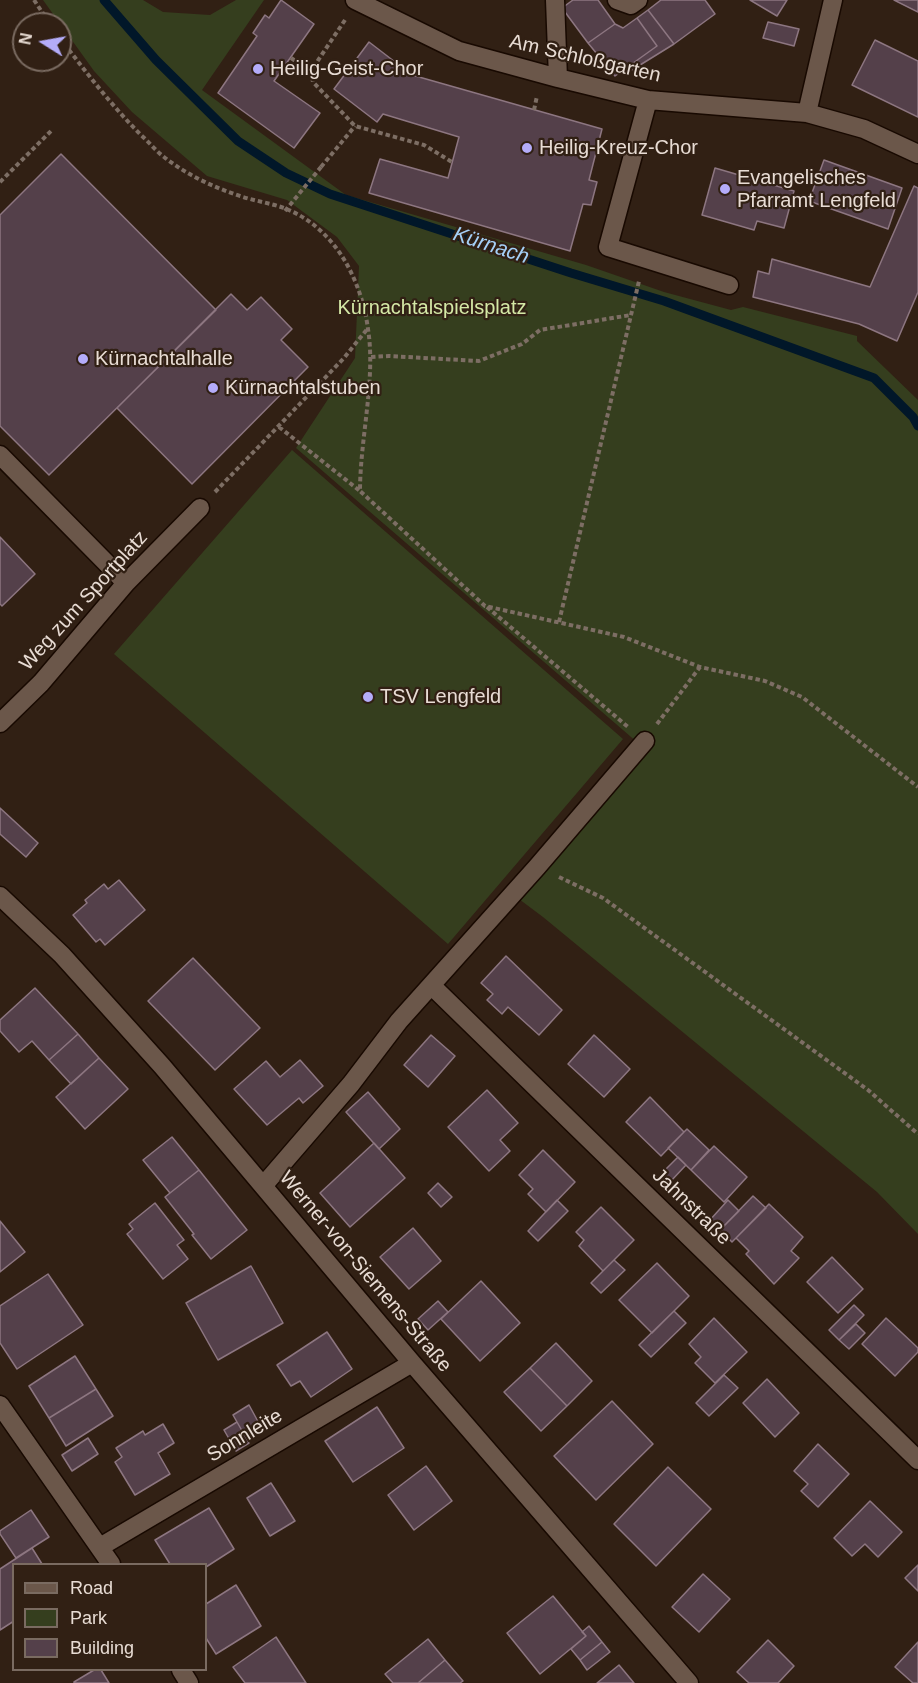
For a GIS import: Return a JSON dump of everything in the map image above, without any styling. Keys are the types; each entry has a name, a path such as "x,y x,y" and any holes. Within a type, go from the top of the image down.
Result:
{"street":[{"path":"555,0 558,78"},
{"path":"617,0 631,5 638,0"},
{"path":"807,113 832,0"},
{"name":"Am Schloßgarten","path":"356,1 459,51 558,78 648,100 807,113 864,129 918,154"},
{"path":"648,100 608,247 729,285"},
{"path":"0,455 126,583"},
{"name":"Weg zum Sportplatz","path":"0,723 41,683 126,583 200,508"},
{"path":"263,1186 351,1084 399,1021 537,867 645,741"},
{"name":"Werner-von-Siemens-Straße","path":"0,896 62,955 162,1066 412,1363 689,1683"},
{"name":"Jahnstraße","path":"432,986 918,1460"},
{"name":"Sonnleite","path":"100,1547 412,1363"},
{"path":"0,1405 110,1563"}],"path":[{"path":"356,1 311,71 313,82 355,126 424,145 452,162"},
{"path":"72,54 125,118 163,157 204,183 285,210 312,223 335,245 355,279 368,328 372,357 360,460 360,491"},
{"path":"291,58 311,71"},
{"path":"285,210 355,126"},
{"path":"0,182 52,129"},
{"path":"559,622 634,298"},
{"path":"372,357 479,361 522,344 540,330 631,315"},
{"path":"200,508 344,358 368,328"},
{"path":"279,427 360,491 485,606 645,741 700,667"},
{"path":"485,606 624,636 700,667 765,681 802,697 918,787"},
{"path":"537,867 603,898 868,1090 918,1134"}],"green space":[{"name":"Kürnachtalspielsplatz","path":"43,0 143,0 163,12 210,15 236,0 264,0 202,90 346,195 586,265 664,292 731,310 743,307 857,336 857,341 918,400 918,1234 877,1192 515,896 645,749 296,448 355,358 359,266 337,237 287,200 207,176 132,112 94,71 72,40 72,12 52,12"},
{"name":"TSV Lengfeld","path":"292,450 623,739 448,944 114,654"}],"building":[{"name":"Heilig-Geist-Chor","path":"281,0 314,24 274,81 320,113 294,148 218,93 257,36 253,33 265,15 269,18"},
{"path":"573,0 598,0 615,24 588,43 562,8"},
{"path":"661,0 705,0 715,14 674,44 648,10"},
{"path":"750,0 787,0 777,16"},
{"path":"894,0 918,0 918,12"},
{"path":"648,10 674,44 632,70 629,66 657,46 637,18"},
{"path":"637,18 657,46 615,76 588,43 615,24 623,28"},
{"path":"768,22 799,29 794,46 763,38"},
{"path":"875,40 918,61 918,117 852,85"},
{"name":"Heilig-Kreuz-Chor","path":"369,42 412,75 602,129 589,180 597,182 591,205 583,204 570,251 369,193 380,159 448,178 459,137 383,114 377,122 334,89"},
{"name":"Kürnachtalhalle","path":"61,154 216,310 49,475 0,426 0,215"},
{"path":"824,160 902,188 888,229 809,201"},
{"path":"715,168 794,191 784,228 757,221 754,230 702,215"},
{"path":"914,186 918,188 918,292 897,341 859,324 753,297 758,271 769,274 772,259 870,287"},
{"name":"Kürnachtalstuben","path":"231,294 247,310 261,297 292,329 281,340 308,367 192,484 117,408"},
{"path":"0,537 35,574 2,606 0,604"},
{"path":"0,808 38,843 26,857 0,834"},
{"path":"119,880 145,910 105,945 100,939 96,942 73,915 87,903 85,900 104,884 108,889"},
{"path":"506,956 562,1010 539,1035 508,1007 502,1014 487,1000 493,994 481,983"},
{"path":"193,958 260,1028 215,1070 148,1001"},
{"path":"35,988 78,1034 49,1060 32,1041 19,1052 0,1031 0,1020"},
{"path":"78,1034 99,1058 71,1084 49,1060"},
{"path":"431,1035 455,1056 428,1087 404,1065"},
{"path":"594,1035 630,1069 604,1097 568,1064"},
{"path":"99,1058 128,1089 85,1129 56,1097"},
{"path":"300,1060 323,1086 303,1103 299,1098 267,1125 234,1089 266,1061 280,1077"},
{"path":"487,1090 518,1123 500,1140 510,1151 489,1171 448,1127"},
{"path":"368,1092 400,1129 379,1149 346,1112"},
{"path":"650,1097 684,1132 661,1156 626,1122"},
{"path":"687,1129 709,1150 691,1170 668,1148"},
{"path":"172,1137 199,1170 170,1193 143,1160"},
{"path":"374,1143 405,1178 350,1227 320,1193"},
{"path":"714,1146 747,1177 724,1202 691,1170"},
{"path":"543,1150 575,1182 546,1212 528,1194 533,1189 519,1175"},
{"path":"678,1157 686,1165 670,1182 662,1173"},
{"path":"199,1170 247,1230 211,1259 165,1197"},
{"path":"438,1183 452,1197 441,1207 428,1193"},
{"path":"753,1196 766,1208 732,1242 720,1230"},
{"path":"557,1200 568,1211 538,1241 528,1231"},
{"path":"728,1200 739,1211 720,1230 710,1220"},
{"path":"155,1203 184,1240 177,1245 188,1259 163,1279 127,1234 133,1229 129,1224"},
{"path":"769,1204 803,1237 791,1251 799,1258 774,1284 746,1254 749,1251 736,1238"},
{"path":"601,1207 634,1240 603,1271 579,1246 584,1240 576,1232"},
{"path":"0,1221 25,1252 0,1272"},
{"path":"413,1228 441,1261 409,1289 380,1257"},
{"path":"832,1257 863,1289 838,1313 807,1282"},
{"path":"614,1260 625,1270 601,1293 591,1283"},
{"path":"657,1263 689,1296 652,1333 619,1300"},
{"path":"251,1266 283,1323 218,1360 186,1303"},
{"path":"48,1274 83,1325 17,1369 0,1343 0,1306"},
{"path":"481,1281 520,1323 480,1361 441,1319"},
{"path":"438,1301 448,1312 428,1330 418,1319"},
{"path":"854,1305 864,1315 839,1340 829,1330"},
{"path":"674,1311 686,1323 651,1357 639,1345"},
{"path":"714,1318 747,1352 715,1383 695,1363 701,1357 689,1344"},
{"path":"886,1318 918,1348 918,1352 895,1376 862,1344"},
{"path":"856,1324 865,1333 849,1349 839,1340"},
{"path":"327,1332 352,1369 311,1397 300,1381 291,1386 277,1365"},
{"path":"556,1343 592,1381 567,1406 530,1368"},
{"path":"75,1356 96,1389 49,1418 29,1386"},
{"path":"530,1368 567,1406 541,1431 504,1392"},
{"path":"724,1375 738,1388 709,1416 696,1403"},
{"path":"767,1379 799,1413 775,1437 743,1403"},
{"path":"96,1389 113,1416 66,1446 49,1418"},
{"path":"612,1401 653,1444 596,1500 554,1456"},
{"path":"249,1405 261,1427 245,1436 233,1415"},
{"path":"377,1407 404,1448 353,1482 325,1441"},
{"path":"237,1422 249,1443 236,1451 224,1430"},
{"path":"163,1424 174,1443 158,1453 170,1474 135,1495 115,1462 122,1457 116,1448 143,1431 145,1435"},
{"path":"88,1438 98,1454 72,1471 62,1455"},
{"path":"818,1444 849,1474 818,1507 801,1491 808,1484 794,1471"},
{"path":"426,1466 452,1501 414,1530 388,1495"},
{"path":"668,1467 711,1509 656,1566 614,1524"},
{"path":"271,1483 295,1521 270,1536 247,1498"},
{"path":"870,1501 902,1532 878,1557 865,1544 852,1556 834,1538"},
{"path":"209,1508 234,1549 207,1566 207,1563 169,1563 155,1540"},
{"path":"31,1510 49,1537 16,1558 0,1531"},
{"path":"32,1548 41,1563 12,1563 12,1622 0,1630 0,1569"},
{"path":"918,1565 918,1591 905,1578"},
{"path":"703,1574 730,1599 699,1632 672,1607"},
{"path":"236,1585 261,1626 216,1654 207,1640 207,1603"},
{"path":"553,1596 586,1636 540,1674 507,1633"},
{"path":"589,1626 602,1642 580,1660 571,1649 586,1636 582,1632"},
{"path":"276,1637 306,1683 245,1683 233,1667"},
{"path":"428,1639 445,1660 418,1683 393,1683 385,1674"},
{"path":"768,1640 794,1666 778,1683 749,1683 737,1672"},
{"path":"602,1642 610,1652 587,1670 580,1660"},
{"path":"918,1642 918,1683 913,1683 895,1667"},
{"path":"445,1660 463,1681 460,1683 418,1683"},
{"path":"619,1665 634,1683 597,1683"},
{"path":"92,1671 102,1671 109,1683 74,1683"}],"waterway":[{"name":"Kürnach","path":"104,0 156,60 238,141 286,173 330,194 664,301 874,378 913,417 918,426"}],"place":[{"name":"Heilig-Geist-Chor","path":"258,69"},
{"name":"Heilig-Kreuz-Chor","path":"527,148"},
{"name":"Evangelisches Pfarramt Lengfeld","path":"725,189"},
{"name":"Kürnachtalhalle","path":"83,359"},
{"name":"Kürnachtalstuben","path":"213,388"},
{"name":"TSV Lengfeld","path":"368,697"}]}
